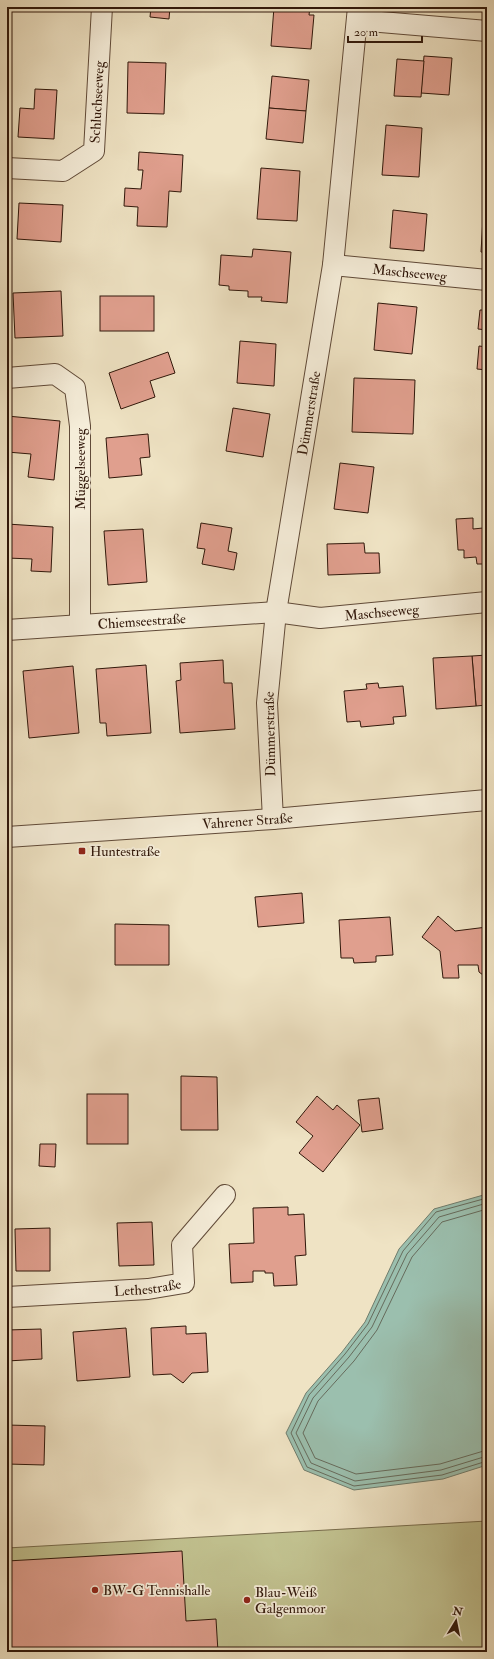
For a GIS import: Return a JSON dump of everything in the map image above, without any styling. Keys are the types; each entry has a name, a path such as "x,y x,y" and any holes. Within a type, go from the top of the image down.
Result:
{"street":[{"name":"Schluchseeweg","path":"7,168 63,171 94,151 102,7"},
{"path":"357,14 487,31"},
{"name":"Dümmerstraße","path":"273,819 267,703 276,612 333,265 357,14"},
{"name":"Maschseeweg","path":"333,265 487,280"},
{"name":"Müggelseeweg","path":"7,378 55,374 75,388 80,426 80,624"},
{"name":"Maschseeweg","path":"276,612 320,618 487,602"},
{"name":"Chiemseestraße","path":"7,630 276,612"},
{"name":"Vahrener Straße","path":"7,838 273,819 487,800"},
{"name":"Lethestraße","path":"7,1297 148,1289 184,1283 182,1245 225,1195"}],"shaded area":[{"name":"Blau-Weiß Galgenmoor","path":"487,1521 487,1652 7,1652 7,1548"}],"water":[{"path":"487,1194 487,1465 443,1479 354,1490 304,1470 286,1433 306,1393 342,1352 365,1322 399,1249 434,1209"}],"building":[{"path":"151,7 170,7 169,19 150,17"},
{"path":"274,7 310,7 309,15 314,15 311,49 271,46"},
{"path":"424,56 452,58 449,95 421,93"},
{"path":"397,59 424,61 421,97 394,96"},
{"path":"128,62 166,63 164,114 127,113"},
{"path":"272,76 309,80 306,111 269,108"},
{"path":"35,89 57,90 54,139 18,137 20,108 34,109"},
{"path":"269,108 306,111 303,143 266,139"},
{"path":"386,125 422,128 419,177 382,175"},
{"path":"139,152 183,155 181,192 169,191 167,227 137,226 138,207 124,206 125,188 141,189 143,170 138,170"},
{"path":"261,168 300,171 297,221 257,219"},
{"path":"19,203 63,205 61,242 17,239"},
{"path":"393,210 427,214 424,251 390,248"},
{"path":"483,218 487,218 487,253 481,252"},
{"path":"253,249 291,252 287,303 261,301 262,297 248,297 248,291 229,290 229,286 219,285 221,255 252,257"},
{"path":"61,291 63,336 15,338 13,293"},
{"path":"100,296 154,296 154,331 100,331"},
{"path":"378,303 417,307 412,354 374,350"},
{"path":"480,310 487,310 487,330 478,329"},
{"path":"240,341 276,344 274,386 237,383"},
{"path":"479,346 487,347 487,370 477,369"},
{"path":"168,352 175,373 150,381 155,397 121,409 109,373"},
{"path":"354,378 415,380 413,434 352,432"},
{"path":"233,408 270,414 263,457 226,451"},
{"path":"7,416 60,421 54,480 28,477 31,454 7,452"},
{"path":"148,434 150,457 140,458 142,475 109,478 106,438"},
{"path":"340,463 374,467 368,513 334,509"},
{"path":"473,518 473,529 483,528 483,530 487,530 487,564 477,564 476,557 464,558 464,550 458,550 456,519"},
{"path":"201,523 232,528 228,551 237,553 234,570 202,564 205,549 197,548"},
{"path":"7,524 53,527 51,572 31,571 32,559 7,558"},
{"path":"143,529 147,582 108,585 104,531"},
{"path":"364,543 365,553 379,553 380,573 328,575 327,544"},
{"path":"487,655 487,705 476,706 472,656"},
{"path":"472,656 476,706 436,709 433,658"},
{"path":"223,660 224,683 232,683 235,729 180,733 176,681 181,680 180,663"},
{"path":"146,665 151,733 107,736 106,723 100,723 96,669"},
{"path":"73,666 79,733 29,738 23,671"},
{"path":"378,683 379,688 403,686 406,716 393,717 394,724 361,727 360,721 347,722 344,691 367,689 366,684"},
{"path":"302,893 304,923 258,927 255,897"},
{"path":"438,916 455,931 487,927 487,975 483,975 479,972 478,965 458,965 459,978 443,978 440,951 422,937"},
{"path":"390,917 393,955 376,956 376,962 354,963 353,958 341,958 339,920"},
{"path":"115,924 169,925 169,965 115,965"},
{"path":"181,1076 217,1077 218,1130 181,1130"},
{"path":"7,1088 8,1088 7,1116"},
{"path":"87,1094 128,1094 128,1144 87,1144"},
{"path":"317,1096 333,1110 337,1105 360,1125 323,1172 299,1153 313,1136 296,1122"},
{"path":"379,1098 383,1129 362,1132 358,1100"},
{"path":"40,1144 56,1144 55,1167 39,1166"},
{"path":"288,1207 288,1215 304,1214 306,1255 295,1256 297,1285 274,1286 273,1273 265,1273 265,1271 253,1271 253,1282 231,1283 229,1244 254,1243 253,1208"},
{"path":"152,1222 154,1265 119,1266 117,1223"},
{"path":"50,1228 50,1271 16,1271 15,1229"},
{"path":"186,1326 186,1334 206,1333 208,1372 192,1373 183,1383 171,1374 153,1375 151,1328"},
{"path":"126,1328 130,1377 77,1381 73,1332"},
{"path":"41,1329 42,1359 7,1361 7,1330"},
{"path":"7,1425 45,1426 44,1465 7,1464"},
{"name":"BW-G Tennishalle","path":"182,1551 186,1621 216,1619 218,1652 7,1652 7,1561"}],"place":[{"name":"Huntestraße","path":"82,851"},
{"name":"BW-G Tennishalle","path":"95,1590"},
{"name":"Blau-Weiß Galgenmoor","path":"247,1600"}]}
